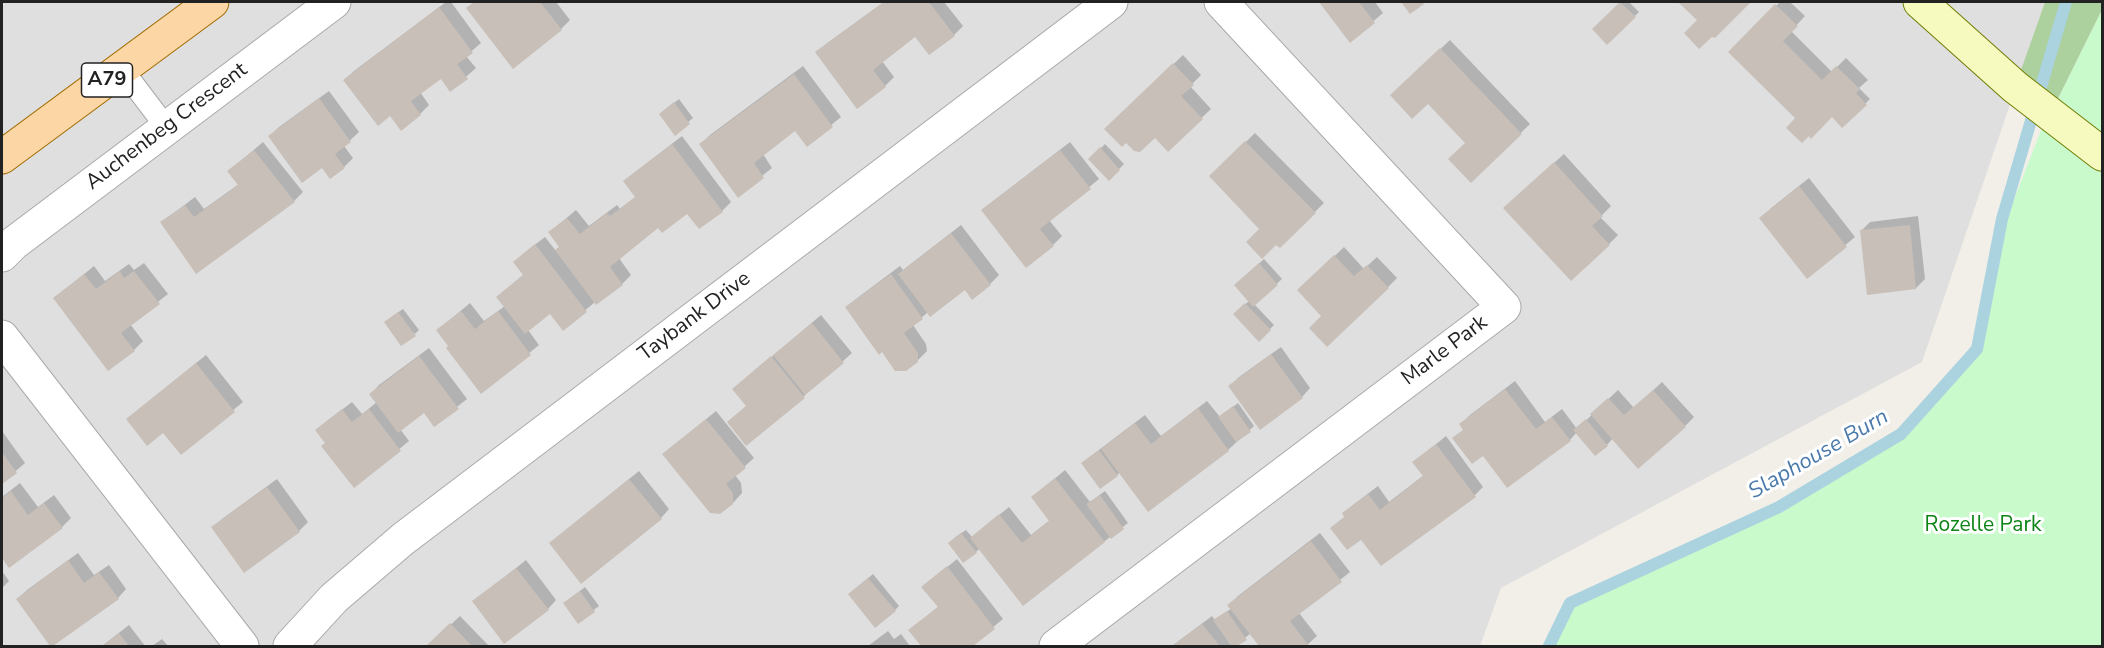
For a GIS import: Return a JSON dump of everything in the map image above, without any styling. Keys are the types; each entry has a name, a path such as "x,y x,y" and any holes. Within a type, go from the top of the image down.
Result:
{"main road":[{"name":"A79","path":"2,157 212,2"}],"street":[{"name":"Auchenbeg Crescent","path":"2,255 14,243 166,127 334,2"},
{"name":"Taybank Drive","path":"290,646 334,597 403,539 1110,2"},
{"name":"Marle Park","path":"1056,646 1504,307 1221,2"},
{"path":"1920,2 2015,87 2103,154"},
{"path":"2,337 242,646"}],"lane":[{"path":"122,69 166,127"}],"shaded area":[{"path":"2,2 2045,2 1922,362 1501,588 1480,646 2,646"}],"green space":[{"path":"2045,2 2102,2 2102,10 2050,115 2015,87"},
{"path":"2102,10 2102,154 2050,115"},
{"name":"Rozelle Park","path":"2045,120 2102,162 2102,646 1554,646 1573,606 1780,511 1904,437 1981,351 2006,220"}],"building":[{"path":"474,2 540,2 562,30 513,69 466,8"},
{"path":"884,2 929,2 955,36 929,55 915,37 873,70 886,87 857,109 815,52"},
{"path":"1319,2 1359,2 1375,23 1350,43"},
{"path":"1401,2 1422,2 1424,4 1410,14"},
{"path":"1620,2 1636,17 1607,45 1592,29"},
{"path":"1678,2 1751,2 1715,38 1712,37 1699,49 1684,33 1697,20"},
{"path":"1775,4 1798,26 1783,41 1822,80 1836,66 1860,89 1856,93 1867,105 1842,128 1832,117 1811,139 1809,136 1802,143 1786,128 1795,118 1728,52"},
{"path":"439,7 473,53 457,64 468,79 450,92 441,79 411,101 421,115 401,131 390,116 378,126 343,80"},
{"path":"1440,48 1522,134 1471,183 1448,159 1465,143 1428,104 1412,119 1390,95"},
{"path":"1173,63 1194,85 1181,96 1203,119 1168,152 1155,138 1140,152 1134,151 1126,143 1122,147 1104,129"},
{"path":"794,74 833,127 807,147 795,131 754,163 764,178 738,198 699,144"},
{"path":"319,98 351,142 335,154 345,168 330,179 322,168 302,183 268,136"},
{"path":"674,102 690,124 675,136 659,114"},
{"path":"1245,141 1316,213 1280,248 1276,245 1262,259 1246,242 1259,229 1209,176"},
{"path":"672,144 723,212 699,229 687,214 662,233 658,228 610,267 623,285 596,305 555,250 559,247 548,232 567,218 580,234 607,213 610,216 635,197 623,181"},
{"path":"1100,147 1120,170 1109,181 1088,159"},
{"path":"254,150 295,202 196,274 160,222 185,205 194,217 238,185 227,171"},
{"path":"1060,150 1091,189 1040,229 1054,246 1026,268 981,210"},
{"path":"1554,162 1603,216 1592,226 1610,245 1571,281 1503,208"},
{"path":"1799,186 1847,247 1807,279 1759,218"},
{"path":"1910,225 1916,289 1867,295 1860,230"},
{"path":"951,233 991,285 972,300 965,290 930,317 898,274"},
{"path":"535,244 587,312 563,331 550,314 525,334 496,297 523,275 513,262"},
{"path":"1334,255 1354,276 1367,265 1389,288 1327,347 1309,328 1321,316 1297,290"},
{"path":"1259,263 1278,285 1253,307 1234,285"},
{"path":"120,271 124,278 134,271 160,304 121,333 135,351 108,371 53,298 84,274 96,289"},
{"path":"891,274 923,319 904,333 918,353 918,362 906,371 895,371 882,352 879,355 845,307"},
{"path":"1245,303 1271,330 1259,342 1233,314"},
{"path":"461,311 475,329 498,311 531,355 481,394 446,348 448,346 436,330"},
{"path":"398,312 416,336 401,346 384,322"},
{"path":"812,323 844,363 805,395 773,355"},
{"path":"1271,354 1303,398 1260,430 1228,386"},
{"path":"419,356 459,409 434,427 424,413 398,433 369,394"},
{"path":"771,356 805,398 746,446 727,422 746,406 732,389"},
{"path":"196,363 235,412 181,455 163,433 147,446 126,419"},
{"path":"1505,389 1536,429 1552,417 1571,441 1507,488 1483,456 1472,464 1452,438 1463,430 1459,424"},
{"path":"1653,390 1686,427 1638,469 1590,414 1608,398 1624,415"},
{"path":"1233,406 1251,432 1236,442 1218,417"},
{"path":"1198,408 1229,451 1148,512 1101,449 1135,423 1151,444"},
{"path":"342,409 352,422 369,409 401,451 354,488 321,446 325,443 315,430"},
{"path":"706,419 746,468 726,484 733,493 733,504 720,514 710,513 662,454"},
{"path":"1586,419 1608,446 1595,456 1573,430"},
{"path":"1436,444 1476,497 1381,566 1361,540 1347,550 1330,528 1344,517 1342,513 1368,494 1380,510 1423,476 1412,462"},
{"path":"1099,450 1118,476 1100,489 1081,463"},
{"path":"2,452 17,473 2,484"},
{"path":"1055,478 1105,542 1023,606 970,538 999,514 1022,543 1049,521 1031,497"},
{"path":"629,479 662,519 581,584 549,543"},
{"path":"267,487 300,532 244,573 211,527"},
{"path":"11,491 28,515 44,503 63,528 9,568 2,558 2,498"},
{"path":"1100,495 1124,529 1111,539 1086,504"},
{"path":"961,533 977,553 963,563 948,543"},
{"path":"1311,541 1342,582 1290,621 1309,646 1259,646 1227,605"},
{"path":"68,560 84,583 99,572 119,599 50,646 16,599"},
{"path":"947,566 995,629 973,646 921,646 908,630 938,607 921,587"},
{"path":"516,568 549,610 504,644 472,601"},
{"path":"868,578 896,611 875,628 848,594"},
{"path":"580,591 595,612 578,624 563,603"},
{"path":"1227,611 1247,640 1237,646 1231,646 1213,620"},
{"path":"450,623 472,646 426,646"},
{"path":"1202,624 1220,646 1172,646"},
{"path":"119,633 129,646 102,646"}],"waterway":[{"name":"Slaphouse Burn","path":"1549,646 1570,603 1779,507 1901,434 1977,349 2002,219 2066,2"}]}
